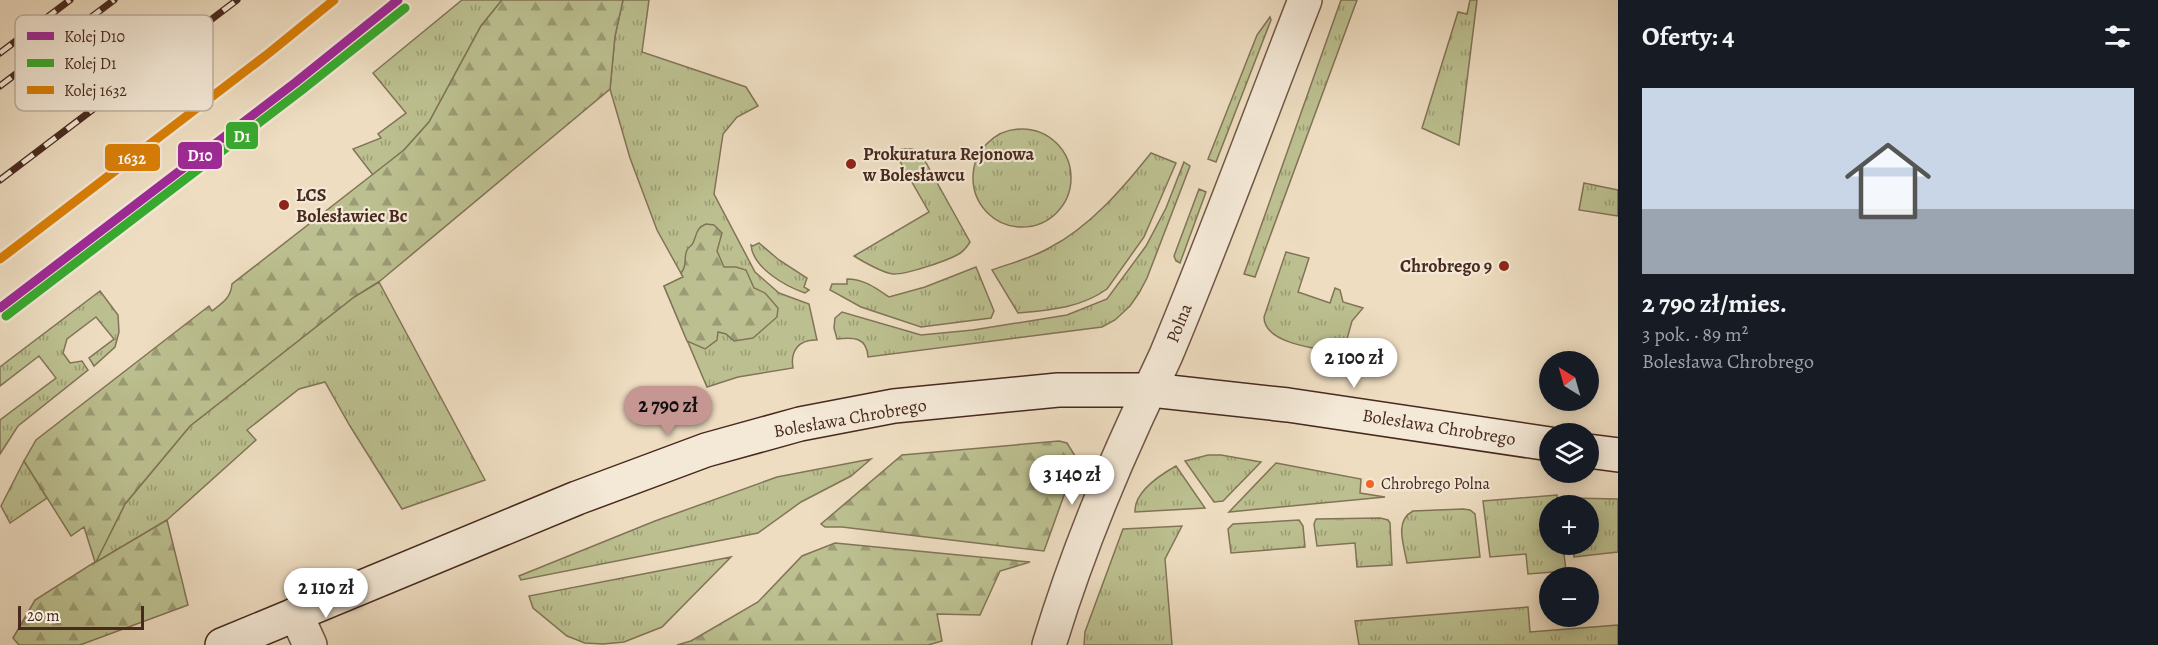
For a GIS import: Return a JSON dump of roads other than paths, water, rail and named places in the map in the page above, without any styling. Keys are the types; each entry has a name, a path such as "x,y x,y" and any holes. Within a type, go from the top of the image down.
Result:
{"street":[{"name":"Polna","path":"1049,645 1073,571 1113,471 1151,390 1196,282 1305,0"},
{"name":"Bolesława Chrobrego","path":"222,645 577,498 706,450 800,424 894,406 1059,390 1151,390 1288,405 1539,442"},
{"path":"1599,452 1618,455"},
{"path":"296,614 309,645"}],"railway":[{"path":"50,15 70,0"},
{"path":"94,15 114,0"},
{"path":"213,18 237,0"},
{"path":"0,53 15,42"},
{"path":"0,86 15,75"},
{"path":"0,180 91,111"}],"rail line":[{"name":"1632","path":"213,96 334,0"},
{"name":"D10","path":"0,308 296,82 398,0"},
{"name":"D1","path":"6,316 302,90 405,8"},
{"name":"1632","path":"0,259 193,111"}],"place":[{"name":"Prokuratura Rejonowa w Bolesławcu","path":"851,164"},
{"name":"LCS Bolesławiec Bc","path":"284,205"},
{"name":"Chrobrego 9","path":"1504,266"},
{"name":"Chrobrego Polna","path":"1370,484"}]}
